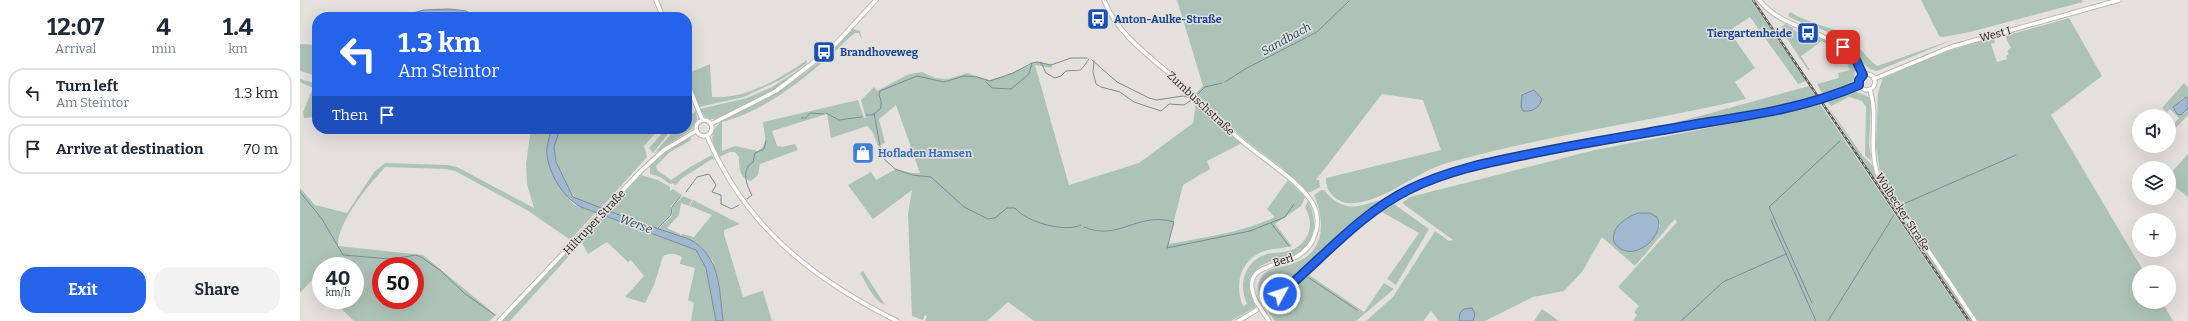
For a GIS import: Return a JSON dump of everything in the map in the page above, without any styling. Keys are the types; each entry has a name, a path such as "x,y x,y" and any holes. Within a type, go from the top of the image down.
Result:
{"main road":[{"path":"656,0 660,12"},
{"path":"712,124 766,98 787,83 836,45 876,0"},
{"name":"Zumbuschstraße","path":"1104,0 1113,18 1127,35 1190,91 1233,133 1275,167 1308,197"},
{"path":"1759,0 1782,19 1826,36 1840,44 1856,60 1863,75"},
{"name":"West I","path":"1874,79 1951,47 2119,0"},
{"path":"1859,85 1864,90 1870,90 1874,86 1874,79 1871,75 1863,75"},
{"path":"1859,85 1859,80 1863,75"},
{"path":"1238,321 1280,294 1344,235 1377,208 1410,189 1457,169 1603,139 1762,114 1815,102 1859,85"},
{"name":"Wolbecker Straße","path":"1870,90 1874,109 1872,149 1877,173 1975,321"},
{"path":"692,95 702,120"},
{"path":"707,136 701,136 696,131 697,123 702,120 707,120 712,124"},
{"path":"707,136 712,130 712,124"},
{"name":"Hiltruper Straße","path":"692,133 696,131"},
{"name":"Hiltruper Straße","path":"499,321 641,171 664,150 691,134"},
{"path":"707,136 728,179 752,213 773,237 822,277 861,302 897,321"},
{"name":"Berl","path":"1269,321 1256,300 1252,285 1259,271 1268,265 1292,259 1307,249 1314,238 1317,219 1314,208 1308,197"}],"green space":[{"path":"1177,0 1751,0 1806,81 1798,84 1750,17 1729,31 1755,68 1735,82 1746,99 1484,153 1435,167 1378,197 1366,201 1348,203 1338,200 1330,193 1326,183 1326,178 1441,150 1423,100 1382,94 1316,180 1319,180 1320,187 1311,192 1307,192 1282,168 1245,140 1196,93 1203,86"},
{"path":"1921,0 2082,0 2083,2 1970,32 1943,37 1939,36"},
{"path":"1790,12 1803,19 1831,29 1850,38 1877,66 1955,39 1877,71 1862,63 1842,40 1836,36 1788,16"},
{"path":"2069,18 2102,76 2051,115 2132,252 2132,257 2135,257 2140,265 2132,265 2132,309 2166,309 2173,321 1978,321 1880,173 1876,146 1878,93 1882,79 1927,58 1987,39 1988,41 1994,39 1995,43 1991,44 1997,62 2007,59 2006,56 2009,54 2007,51 2011,48 2005,36"},
{"path":"1785,24 1793,28 1793,30 1809,36 1810,34 1824,38 1837,45 1848,55 1856,67 1854,80 1846,86 1823,95 1817,84 1839,78 1838,73 1850,70 1848,65 1839,53 1822,41 1801,56 1810,70 1808,70 1782,31 1781,27"},
{"path":"853,29 860,31 862,40 859,33 855,33 820,65 781,94 752,111 722,122 722,151 735,146 758,151 765,142 763,122 858,100 864,118 866,118 861,100 874,87 877,91 909,74 922,72 935,78 948,79 967,73 989,80 1005,76 1037,62 1052,65 1052,68 1035,65 1069,185 1139,163 1193,123 1196,102 1190,99 1193,96 1242,143 1207,161 1210,169 1183,185 1168,244 1236,231 1275,217 1267,209 1288,180 1305,197 1301,206 1275,224 1292,246 1264,251 1249,260 1244,267 1239,281 1240,298 1243,306 1247,304 1244,297 1243,282 1248,268 1253,262 1259,257 1267,254 1294,249 1304,241 1310,225 1308,213 1305,207 1308,201 1314,225 1313,234 1310,241 1299,253 1290,257 1269,262 1262,265 1257,270 1251,281 1251,294 1256,307 1231,321 1034,321 1008,302 987,321 925,321 927,316 925,315 923,320 912,316 908,214 912,190 873,219 848,185 871,172 876,180 896,169 911,173 920,173 896,105 879,119 885,143 878,146 872,131 867,126 831,138 827,114 772,131 777,146 782,147 795,144 798,150 760,164 758,175 751,181 747,180 740,172 739,157 735,152 730,152 719,157 712,137 714,130 721,122 734,113 773,95 794,81 815,65"},
{"path":"300,44 312,45 312,75 300,71"},
{"path":"807,60 806,64 780,80 744,97 699,107 692,89 692,72 710,64 712,97 738,95 774,81"},
{"path":"809,63 803,70 778,87 731,113 719,118 710,119 705,117 700,109 747,98 772,87"},
{"path":"300,79 312,83 312,88 300,82"},
{"path":"2184,83 2188,88 2188,98 2183,98 2174,109 2162,108"},
{"path":"1809,86 1816,97 1739,113 1667,125"},
{"path":"312,90 312,117 304,118 303,112"},
{"path":"1854,91 1869,97 1871,103 1869,143 1871,160 1865,156 1866,107 1862,101 1849,97 1831,106 1827,101"},
{"path":"1825,102 1862,155 1873,166 1882,185 1974,321 1970,321 1886,197"},
{"path":"1820,104 1967,321 1633,321 1637,315 1634,312 1639,306 1618,287 1677,222 1675,219 1635,266 1602,237 1582,272 1564,291 1533,297 1485,321 1439,321 1431,311 1423,321 1366,321 1393,297 1435,231 1449,241 1453,240 1402,203 1410,197 1595,150 1780,114","holes":["1638,213 1660,225 1657,233 1651,240 1637,250 1617,246 1613,237 1616,228 1622,222"]},
{"path":"2188,108 2188,115 2176,128 2176,121 2179,118 2176,112 2177,114 2184,113"},
{"path":"696,111 697,119 692,129 692,113"},
{"path":"530,134 550,134 547,147 551,170 562,190 573,204 595,213 574,236 569,239 527,210 455,171 446,169 385,167 355,204 348,215 339,236 338,246 423,255 496,315 489,321 354,321 341,309 364,309 364,257 312,257 312,280 300,293 300,188 315,205 347,213 374,172 385,163 448,165 457,167 534,208 527,184 526,163"},
{"path":"558,134 655,134 644,146 647,157 601,208 576,199 562,178 554,155 554,147"},
{"path":"662,134 668,134 653,153 649,148"},
{"path":"671,134 684,134 654,154"},
{"path":"690,137 691,140 670,152 656,166 657,170 671,180 690,167 712,155 715,160 712,159 681,179 675,186 673,183 670,184 660,177 650,174 650,166 664,153"},
{"path":"2188,154 2188,197 2176,188 2176,167"},
{"path":"641,175 658,180 670,187 670,191 673,189 682,195 671,206 671,214 657,228 608,211 620,196"},
{"path":"1321,190 1324,190 1332,198 1346,206 1361,205 1388,198 1355,223 1295,278 1263,303 1258,287 1260,279 1263,275 1271,269 1292,264 1303,259 1311,253 1317,245 1321,226 1318,206 1314,195"},
{"path":"683,196 692,200 689,206 681,203 679,215 667,228 680,234 680,236 658,229 672,216 673,206"},
{"path":"693,200 740,224 724,230 724,234 743,297 763,291 772,321 723,321 713,261 699,245 681,237 682,234 694,237 712,215 690,206"},
{"path":"1394,204 1429,229 1396,285 1387,279 1419,233 1382,212"},
{"path":"603,216 696,250 706,268 716,321 691,321 694,303 688,300 695,268 680,264 682,257 674,254 663,256 654,285 645,303 625,297 644,276 631,260 628,262 607,242 588,254 580,239"},
{"path":"574,245 578,246 510,321 502,321"},
{"path":"863,271 885,305 877,299 871,291 860,273"},
{"path":"1309,275 1364,312 1384,283 1394,289 1356,321 1275,321 1267,310"},
{"path":"1542,309 1559,321 1534,321"}],"water":[{"path":"449,9 468,12 417,12 424,10"},
{"path":"1534,90 1542,99 1541,102 1533,110 1523,111 1521,107 1522,95"},
{"path":"2186,97 2188,98 2188,108 2181,115 2177,114 2176,109 2173,107"},
{"name":"Werse","path":"550,134 558,134 554,147 556,162 573,197 635,221 689,239 699,246 707,254 713,264 719,285 723,321 716,321 706,268 696,250 581,207 574,203 556,182 549,164 547,147"},
{"path":"1638,213 1650,213 1657,217 1659,225 1657,232 1652,240 1637,250 1629,251 1621,249 1614,242 1613,237 1617,227 1629,217"},
{"path":"1472,308 1475,314 1473,321 1459,321 1460,313 1464,309"}],"waterway":[{"name":"Sandbach","path":"1225,82 1245,69 1317,32 1349,1"},
{"name":"Sandbach","path":"866,115 873,115 881,108 879,95 880,91 917,76 944,82 964,76 977,77 990,81 1013,73 1032,63 1037,62 1051,65 1071,58 1087,58"},
{"name":"Sandbach","path":"1041,62 1046,73 1055,78 1061,76 1066,71 1077,71 1081,69 1089,59"},
{"name":"Sandbach","path":"1092,60 1117,82 1149,98 1156,100 1183,96 1192,98"},
{"name":"Sandbach","path":"1094,61 1093,72 1096,84 1101,87 1120,92 1134,102 1161,111 1169,104 1184,105 1193,99"},
{"name":"Sandbach","path":"986,82 992,88 1011,89 1029,74 1032,63"},
{"name":"Sandbach","path":"1198,94 1205,87 1222,83"},
{"name":"Sandbach","path":"801,118 806,118 810,113 824,114"},
{"name":"Sandbach","path":"826,113 839,120 862,117"},
{"path":"874,113 882,157 895,169 912,175 931,177 964,207 988,219 995,218 1007,208 1015,208 1028,218 1046,225 1065,228 1081,225"},
{"name":"Sandbach","path":"747,199 752,195 748,187 746,177 747,169 753,162 755,153 764,149 766,141"},
{"path":"1812,303 1769,207 1840,141"},
{"path":"1901,205 2016,155"},
{"name":"Sandbach","path":"686,192 697,177 709,174 716,185 712,192 721,195 721,204 732,209 739,205"},
{"path":"300,192 322,219 343,255 391,259 416,255 441,271 464,293 495,315"},
{"name":"Sandbach","path":"657,229 671,215 672,207 680,197"},
{"path":"1084,227 1096,231 1108,231 1149,220 1174,222 1167,248 1250,231 1285,217 1294,204"},
{"path":"1828,321 1894,215"},
{"path":"1771,220 1816,321"},
{"path":"1271,223 1289,246"},
{"path":"1681,321 1723,282 1786,254"},
{"path":"1309,278 1357,310"}],"railway":[{"path":"1753,0 1969,321"}],"place":[{"name":"Anton-Aulke-Straße","path":"1098,19"},
{"name":"Tiergartenheide","path":"1808,33"},
{"name":"Brandhoveweg","path":"824,52"},
{"name":"Hofladen Hamsen","path":"863,153"}],"route":[{"path":"1280,294 1303,275 1344,235 1377,208 1410,189 1436,177 1457,169 1534,152 1603,139 1780,111 1826,98 1859,85 1859,80 1863,75 1856,60 1843,47"}]}
